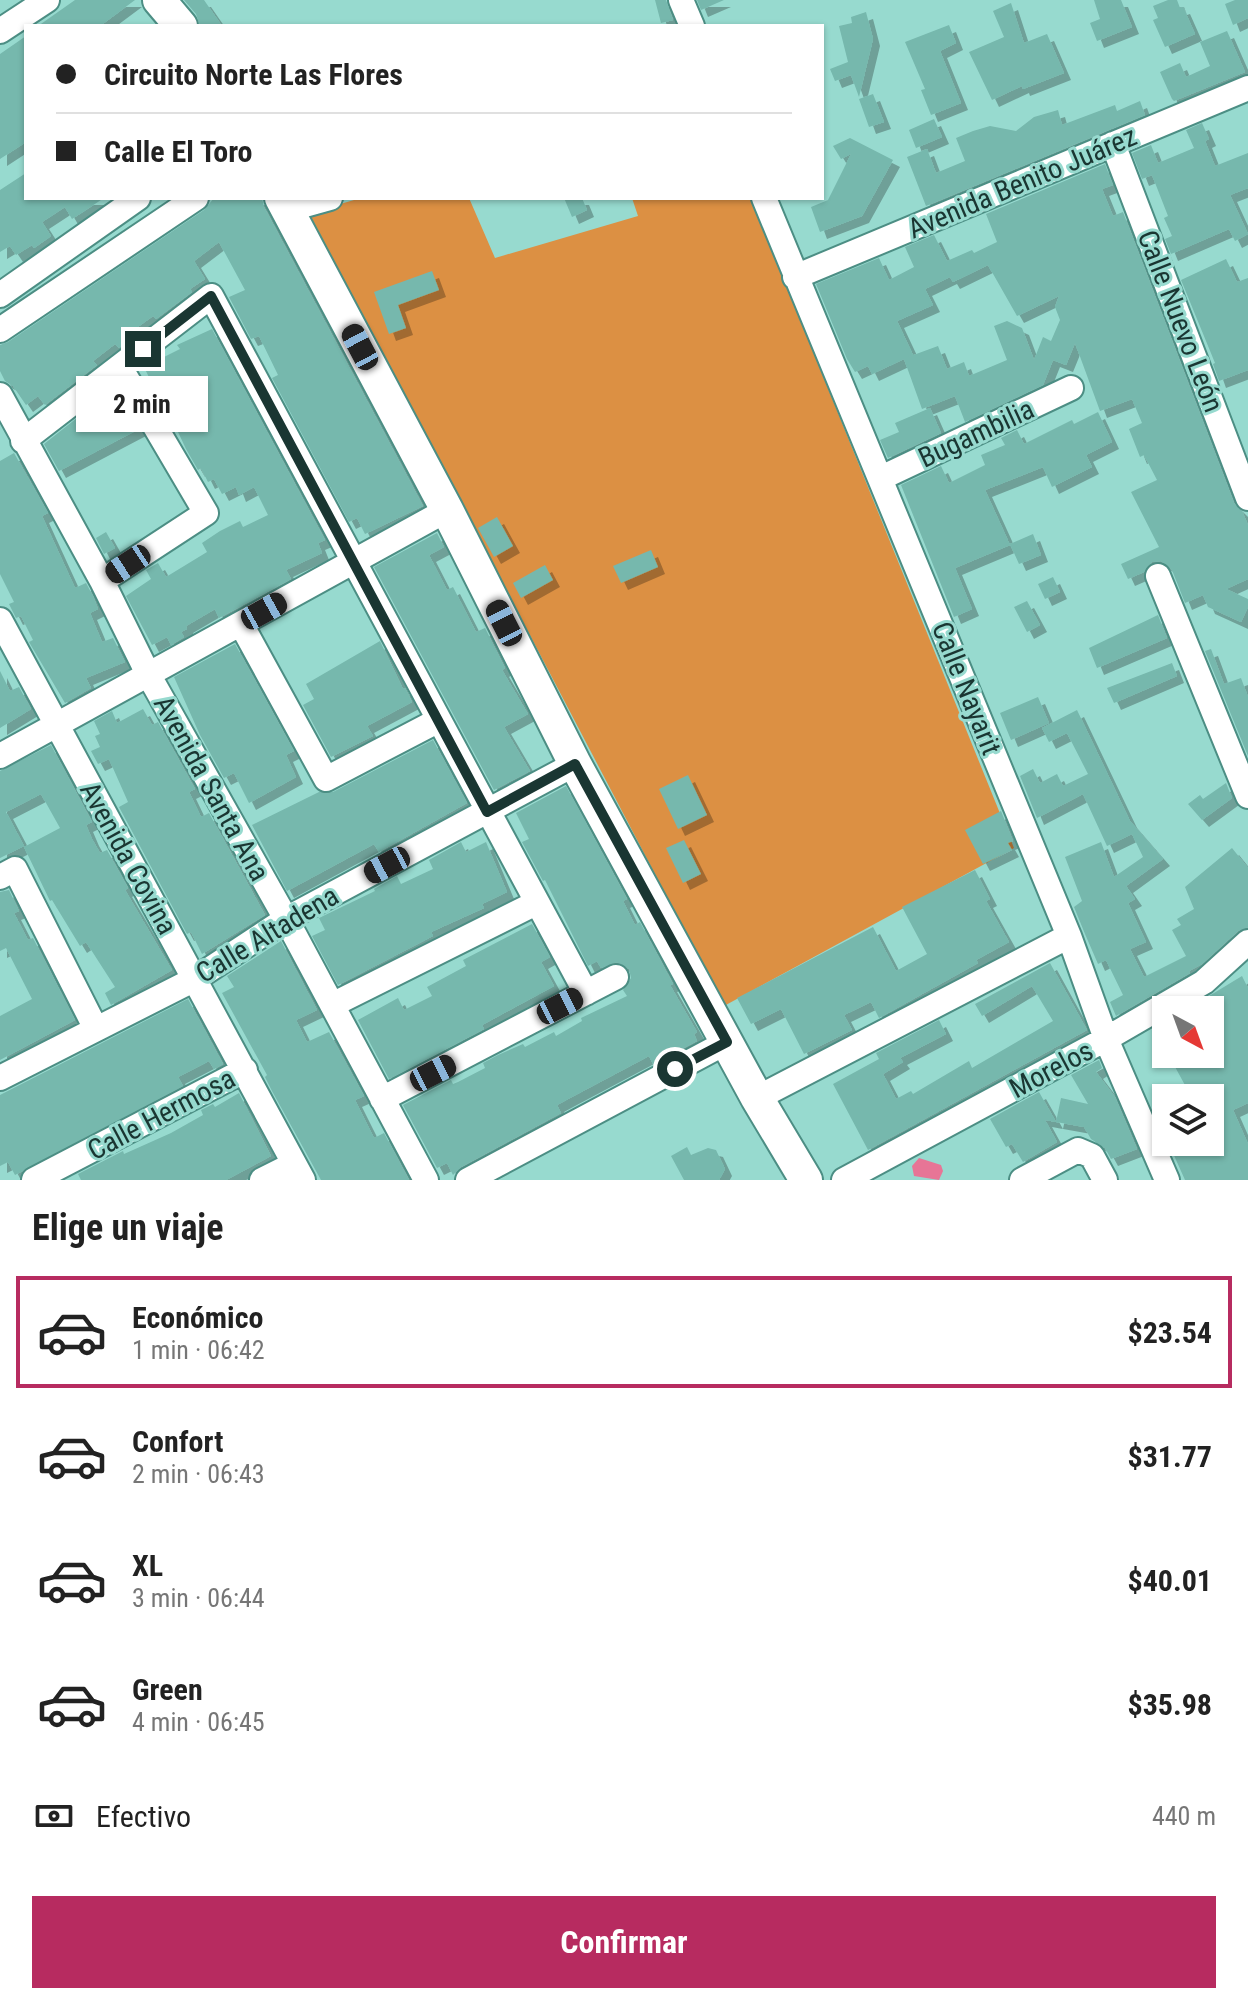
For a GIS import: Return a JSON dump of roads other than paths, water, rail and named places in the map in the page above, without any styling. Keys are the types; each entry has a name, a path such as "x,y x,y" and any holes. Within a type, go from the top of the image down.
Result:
{"main road":[{"path":"159,0 179,24"},
{"path":"284,204 447,510 575,764 757,1098 806,1180"}],"street":[{"path":"0,31 47,0"},
{"path":"681,0 691,24"},
{"name":"Avenida Benito Juárez","path":"795,277 1248,88"},
{"name":"Calle Nuevo León","path":"1113,144 1248,498"},
{"path":"0,295 135,200"},
{"path":"0,330 193,200"},
{"path":"284,204 315,200"},
{"name":"Calle Nayarit","path":"765,200 1069,936 1106,1039 1167,1180"},
{"path":"23,441 211,296 586,993"},
{"path":"102,581 206,513 120,367"},
{"name":"Bugambilia","path":"881,478 1071,388"},
{"name":"Avenida Santa Ana","path":"0,395 102,581 148,674 286,919 426,1180"},
{"path":"0,756 447,510"},
{"path":"1158,576 1248,796"},
{"name":"Avenida Covina","path":"0,620 299,1172"},
{"path":"241,624 326,779 439,720"},
{"name":"Calle Altadena","path":"0,1078 195,979 286,919 575,764"},
{"path":"8,873 96,1029"},
{"path":"332,1005 536,903"},
{"path":"757,1098 1069,936"},
{"name":"Morelos","path":"844,1180 1106,1039 1204,982 1248,942"},
{"path":"382,1099 616,977"},
{"path":"468,1180 727,1042"},
{"name":"Calle Hermosa","path":"34,1180 245,1070"},
{"path":"1022,1180 1078,1150 1092,1156 1105,1180"},
{"path":"262,1180 299,1172"}]}
